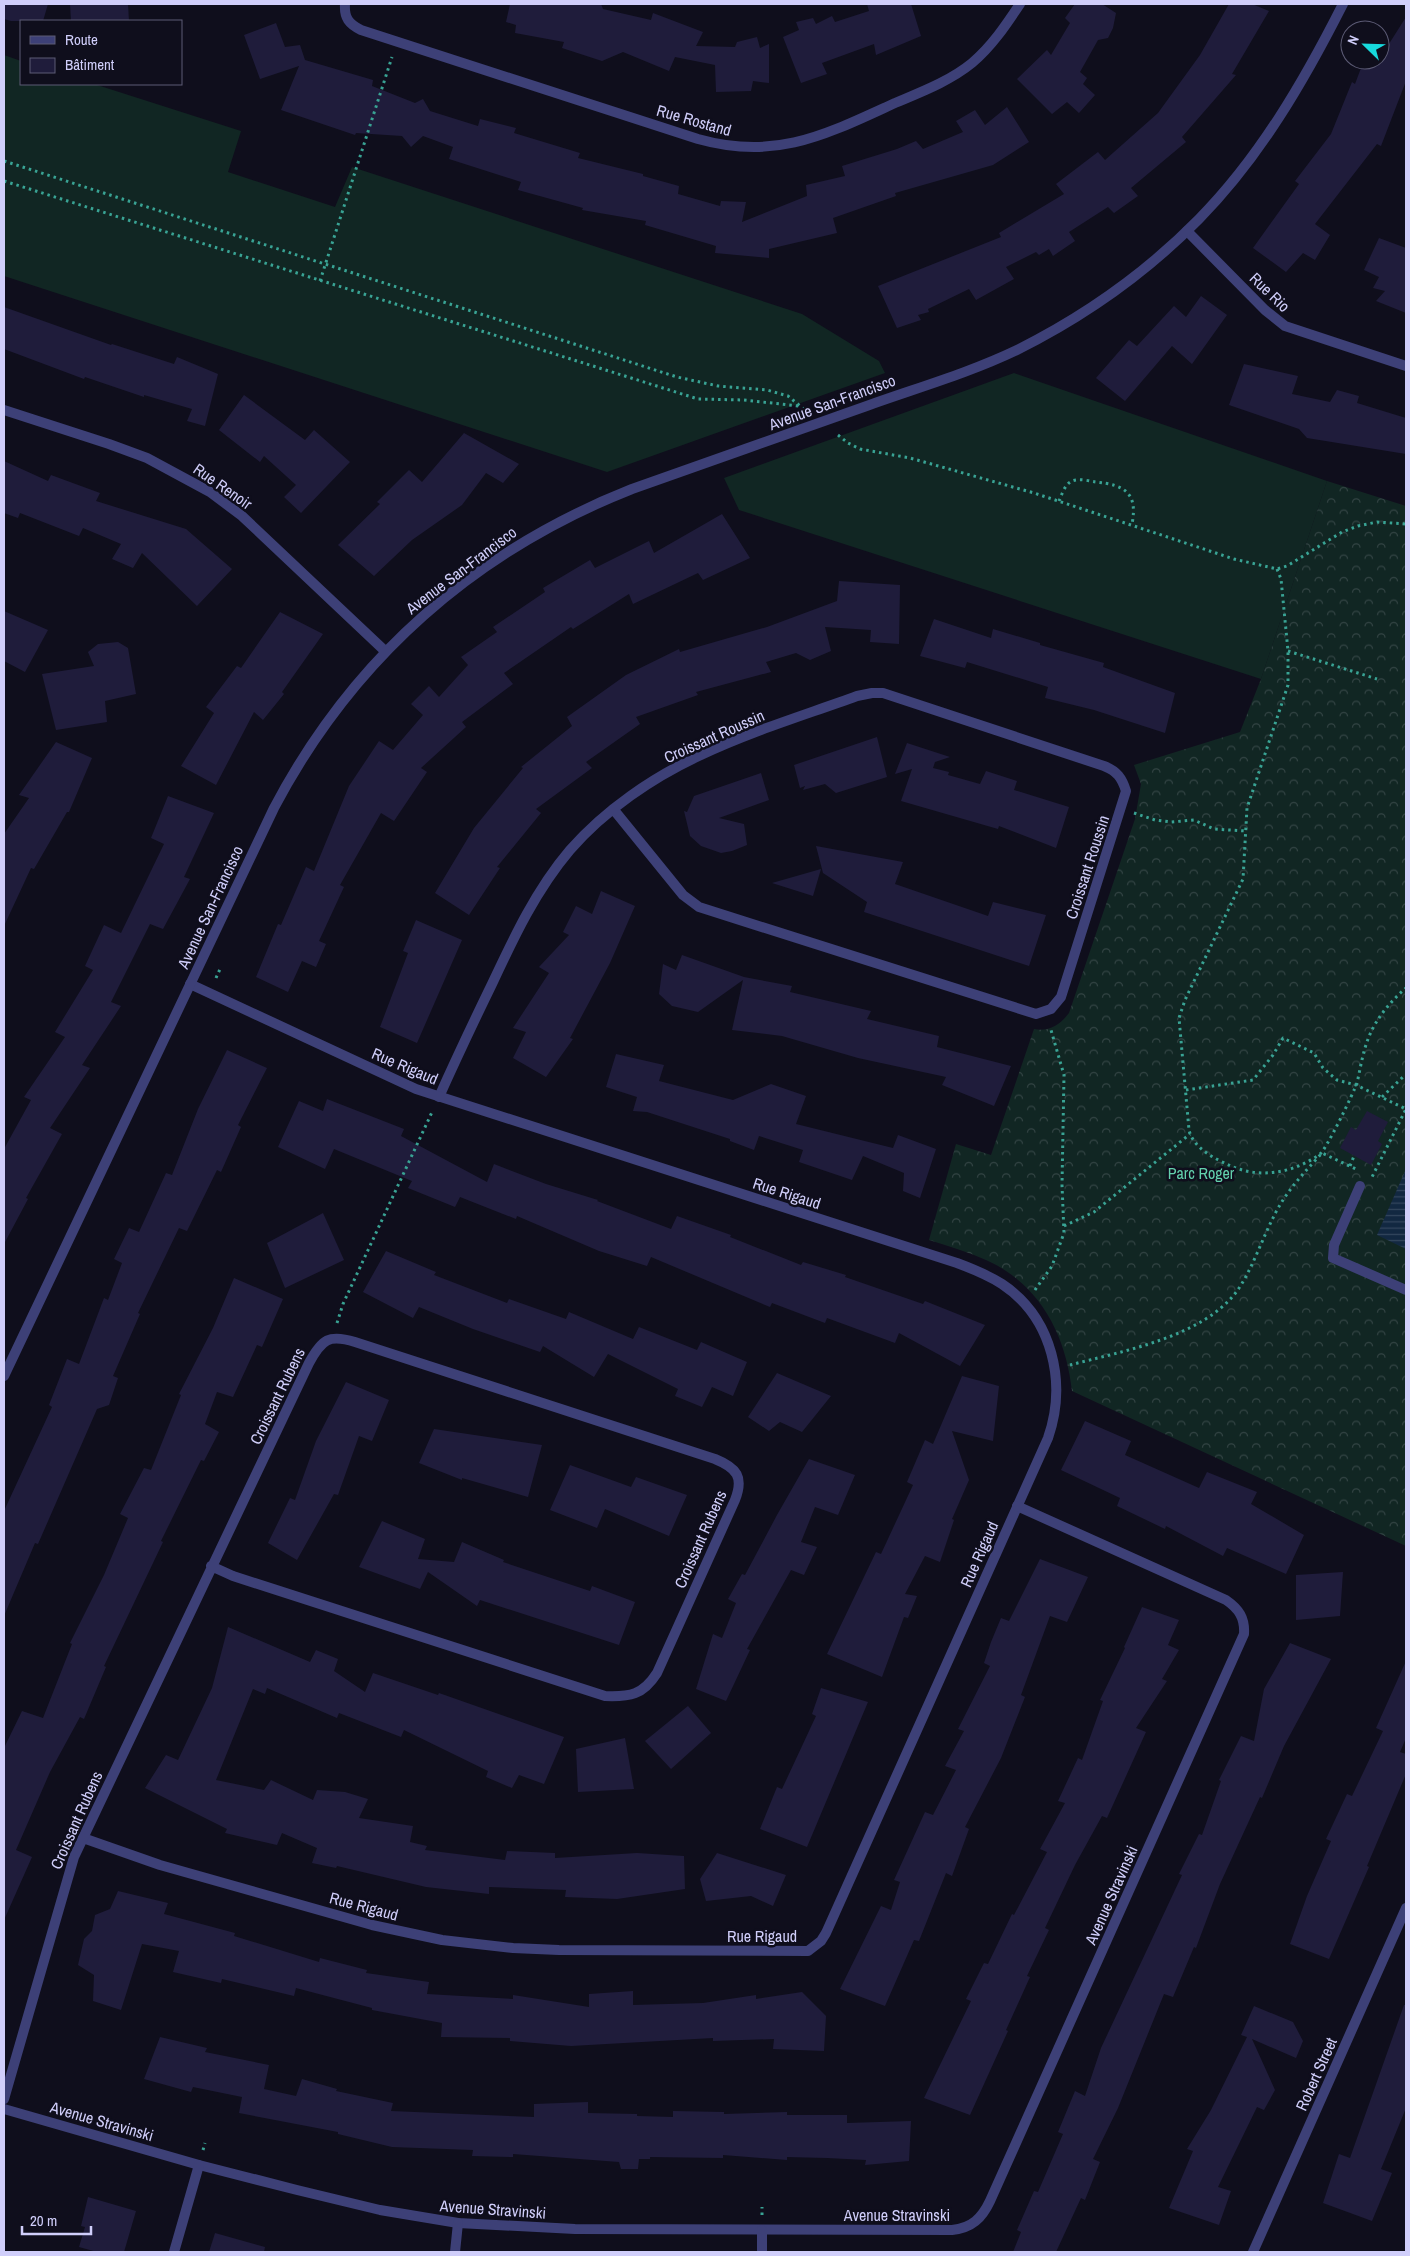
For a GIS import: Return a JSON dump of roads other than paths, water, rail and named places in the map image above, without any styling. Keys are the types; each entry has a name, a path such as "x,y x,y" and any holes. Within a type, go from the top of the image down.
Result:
{"street":[{"name":"Rue Rostand","path":"345,4 344,13 347,21 361,30 698,139 736,148 792,144 816,136 940,84 971,64 984,53 1020,4"},
{"name":"Avenue San-Francisco","path":"4,1376 274,808 293,774 328,720 385,651 452,591 503,555 551,526 632,489 981,365 1016,350 1066,323 1113,291 1187,231 1226,188 1275,126 1294,96 1344,4"},
{"name":"Rue Rio","path":"1187,231 1265,310 1285,326 1406,366"},
{"name":"Rue Renoir","path":"4,410 147,458 210,492 256,528 385,651"},
{"name":"Croissant Roussin","path":"439,1097 531,905 571,850 614,810 655,780 700,755 748,735 872,693 897,698 1113,770 1123,782 1126,791 1061,997 1051,1009 1036,1014 1024,1012 699,906 683,895 614,810"},
{"name":"Rue Rigaud","path":"83,1838 160,1865 372,1925 442,1940 504,1947 559,1950 808,1951 821,1942 826,1933 1017,1506 1053,1422 1058,1387 1052,1353 1038,1322 1025,1306 1003,1285 987,1276 957,1264 439,1097 404,1084 190,984"},
{"path":"1360,1186 1334,1245 1333,1258 1406,1290"},
{"name":"Croissant Rubens","path":"4,2099 68,1875 83,1838 308,1363 319,1346 329,1339 344,1339 356,1342 715,1459 731,1467 738,1477 739,1490 735,1500 656,1673 645,1689 626,1696 605,1696 232,1576 212,1566"},
{"name":"Avenue Stravinski","path":"4,2109 199,2165 380,2210 458,2223 575,2229 762,2230 952,2230 972,2225 982,2216 1240,1646 1244,1623 1236,1607 1226,1600 1017,1506"},
{"name":"Robert Street","path":"1253,2252 1406,1908"},
{"path":"174,2252 199,2165"},
{"path":"455,2252 458,2223"},
{"path":"762,2230 762,2252"}],"water":[{"path":"1406,1169 1406,1249 1377,1235"}],"park label":[{"name":"Parc Roger","path":"1201,1173"}]}
